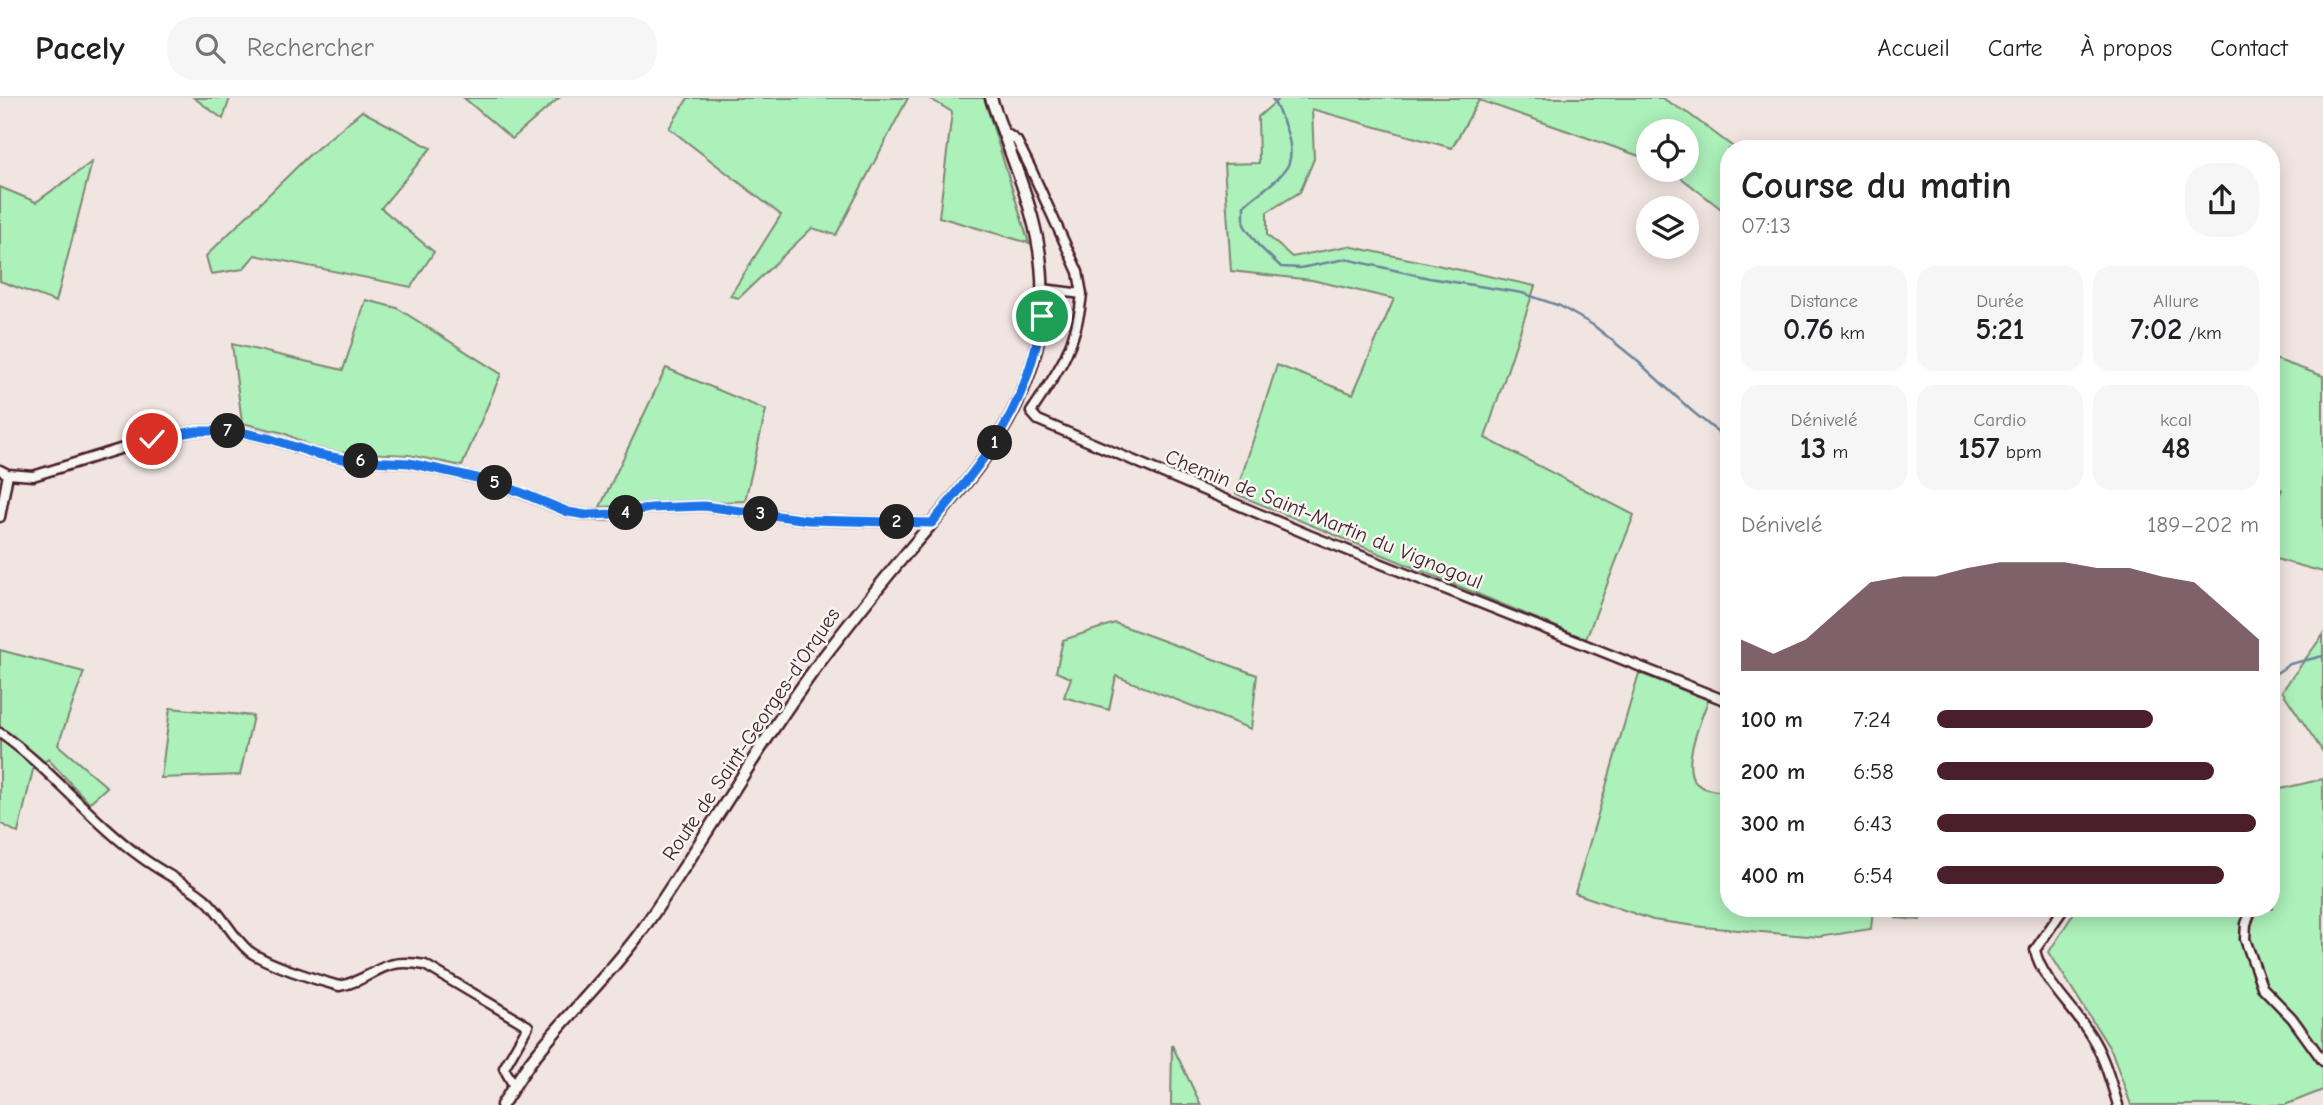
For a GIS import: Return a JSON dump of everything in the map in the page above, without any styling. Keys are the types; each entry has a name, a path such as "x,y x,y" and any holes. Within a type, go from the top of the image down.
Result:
{"street":[{"name":"Route de Saint-Georges-d'Orques","path":"502,1105 538,1051 604,980 639,934 821,660 994,445 1023,391 1037,344 1043,289 1042,264 1032,214 991,98"},
{"name":"Chemin de Saint-Martin du Vignogoul","path":"1003,131 1017,141 1030,167 1078,272 1082,294 1079,317 1062,366 1031,412 1038,420 1309,535 1720,698"},
{"path":"1043,289 1082,294"},
{"path":"0,517 4,472 33,476 152,439 196,431 237,431 338,458 409,463 498,483 568,512 586,515 704,506 808,520 932,523"},
{"path":"0,733 35,760 141,858 216,909 248,950 261,958 339,986 388,964 406,962 425,965 528,1026 504,1068 514,1086"},
{"path":"2058,917 2035,950 2039,966 2072,1009 2102,1057 2118,1105"},
{"path":"2249,917 2245,939 2262,987 2292,1018 2323,1061"}],"green space":[{"path":"194,98 230,98 223,119"},
{"path":"464,98 559,98 512,139"},
{"path":"688,98 908,98 836,235 812,228 739,298 730,296 781,215 669,128"},
{"path":"929,98 984,98 1029,243 939,217 952,112"},
{"path":"1280,98 1662,98 1696,119 1636,119 1636,155 1479,100 1452,148 1312,109 1314,159 1300,192 1267,212 1267,235 1292,257 1348,246 1535,286 1485,438 1634,515 1586,639 1236,494 1277,365 1353,394 1394,299 1312,280 1231,271 1224,164 1259,163 1258,117"},
{"path":"362,111 431,148 381,208 434,252 411,287 255,255 243,269 211,274 206,256 307,157"},
{"path":"1699,121 1724,140 1720,140 1720,208 1686,182 1699,182"},
{"path":"92,162 56,302 0,281 0,187 36,202"},
{"path":"366,300 397,308 501,374 462,466 409,455 336,452 312,447 284,433 242,423 232,344 343,370"},
{"path":"2280,361 2323,376 2323,572 2280,560"},
{"path":"666,368 766,410 745,501 600,507"},
{"path":"1115,623 1257,675 1251,729 1116,676 1109,710 1064,697 1071,678 1056,672 1063,640"},
{"path":"2323,635 2323,752 2282,691"},
{"path":"0,650 84,672 58,745 107,787 89,803 48,759 33,770 18,833 0,823"},
{"path":"1639,673 1708,700 1690,759 1694,781 1702,787 1720,791 1720,917 1872,917 1871,929 1819,937 1703,927 1653,920 1575,893"},
{"path":"170,708 253,716 240,775 161,778"},
{"path":"2323,779 2323,1090 2285,1105 2131,1105 2112,1052 2049,952 2071,917 2280,917 2280,789"},
{"path":"1896,917 1920,917 1920,920"},
{"path":"1172,1045 1201,1105 1171,1105"}],"waterway":[{"path":"1272,98 1288,134 1291,153 1285,170 1244,206 1244,225 1258,245 1281,267 1300,268 1346,259 1429,278 1522,293 1560,306 1593,325 1720,434"},
{"path":"2280,671 2290,664 2323,656"}],"route":[{"path":"152,439 196,431 237,431 316,454 348,460 409,463 498,483 568,512 586,515 704,506 808,520 932,523 974,473 1008,421 1030,370 1042,316"}]}
